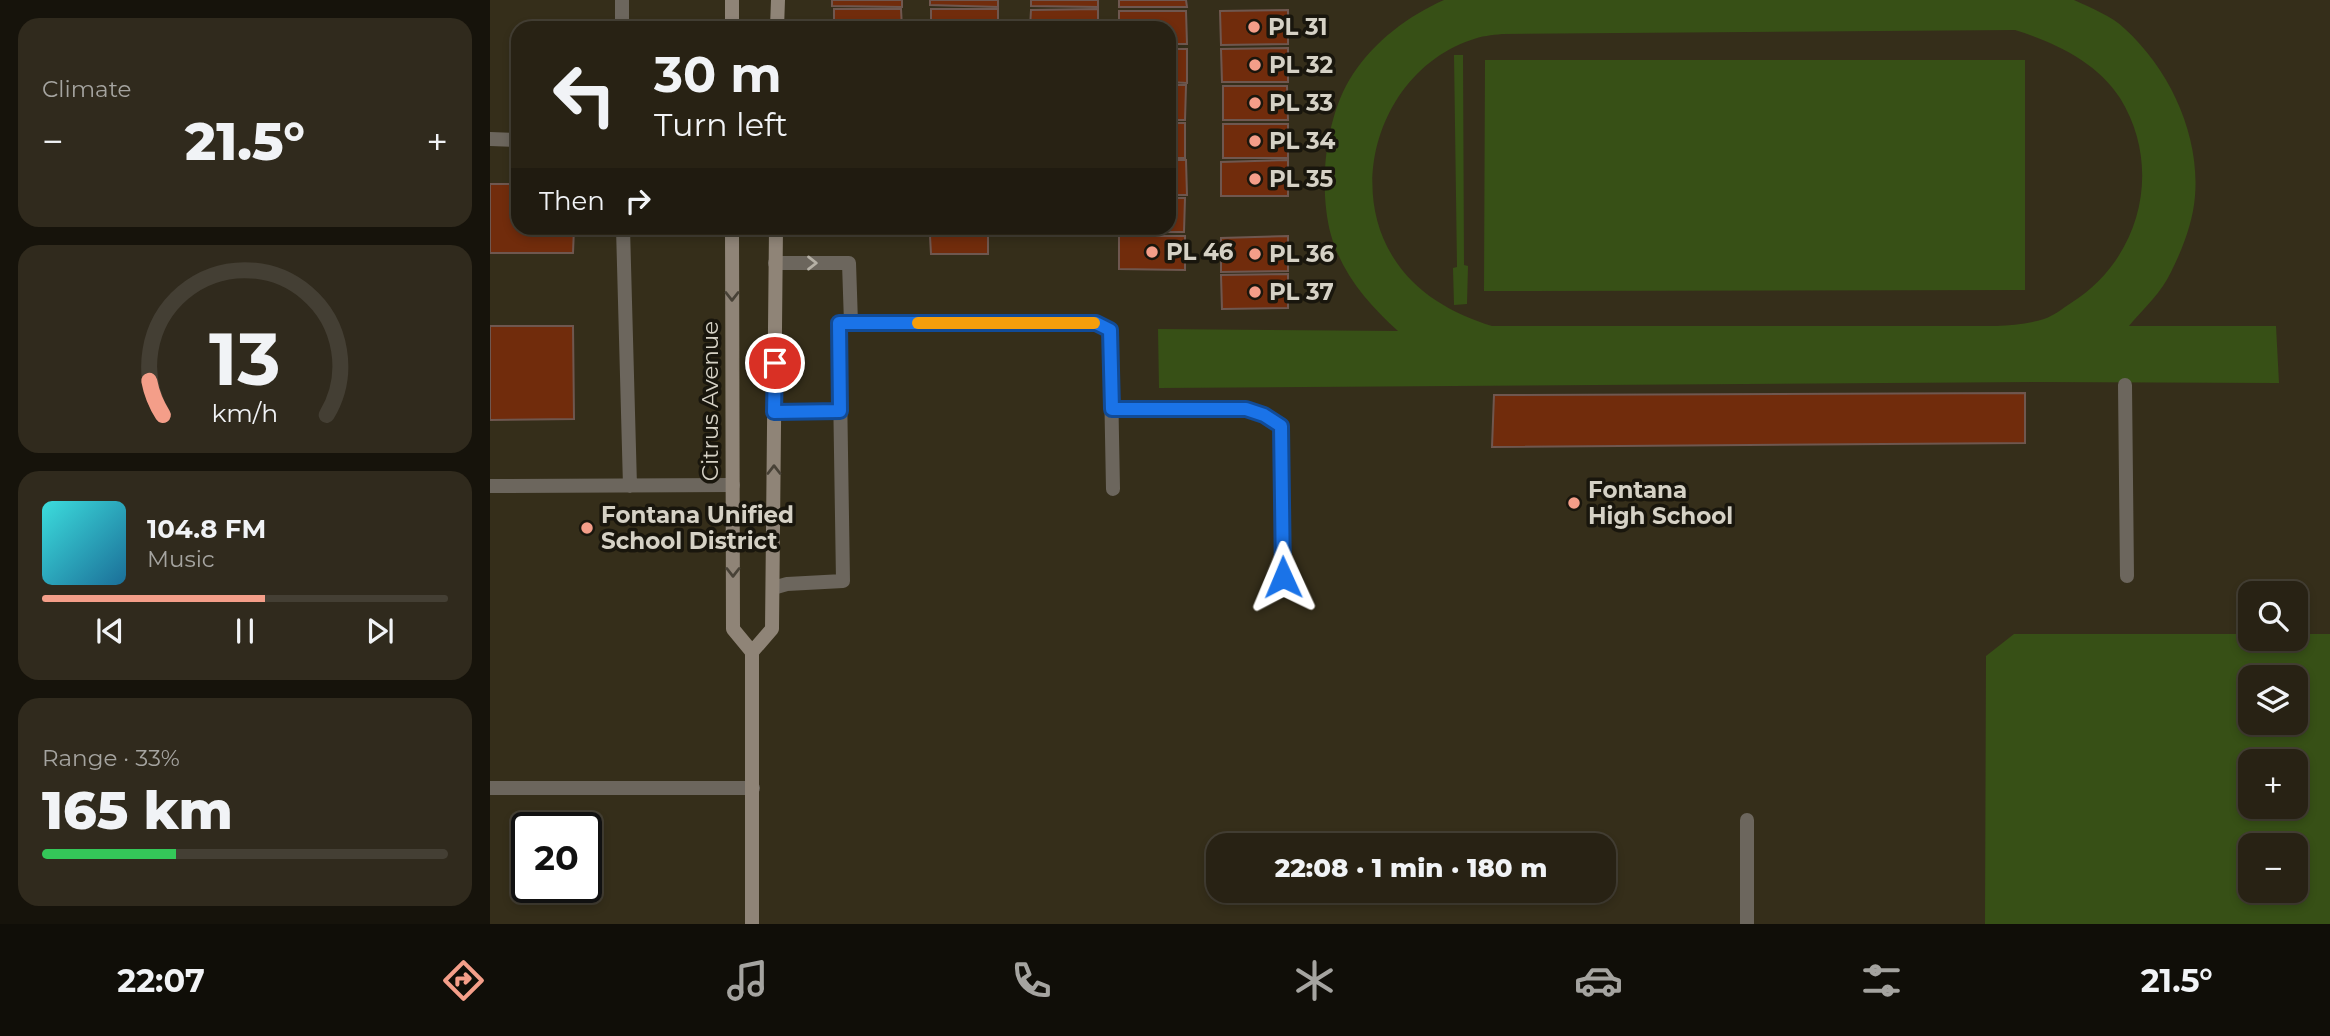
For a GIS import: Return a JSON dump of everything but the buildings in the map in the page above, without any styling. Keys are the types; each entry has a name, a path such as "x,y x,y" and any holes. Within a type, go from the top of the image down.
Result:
{"main road":[{"path":"732,0 732,21"},
{"path":"778,0 778,21"},
{"name":"Citrus Avenue","path":"732,235 733,629 752,652"},
{"path":"752,924 752,652 772,629 776,235"}],"street":[{"path":"622,0 622,21"},
{"path":"490,139 511,140"},
{"path":"623,235 629,486"},
{"path":"775,263 849,263 851,323"},
{"path":"773,587 843,581 839,323 1096,323 1110,330 1113,489"},
{"path":"2125,385 2127,576"},
{"path":"1112,409 1246,409 1264,415 1281,426 1283,577"},
{"path":"774,412 840,411"},
{"path":"490,485 733,485"},
{"path":"490,789 752,788"},
{"path":"1747,820 1747,924"}],"green space":[{"path":"1444,0 2074,0 2114,20 2141,45 2156,64 2179,105 2192,150 2195,196 2183,244 2163,286 2129,326 2276,326 2279,383 1159,388 1158,329 1398,331 1358,288 1336,249 1327,216 1325,196 1327,152 1336,110 1353,74 1382,40","holes":["2015,30 2074,55 2110,85 2120,98 2133,125 2141,154 2142,183 2138,211 2128,238 2114,263 2095,285 2044,319 1996,326 1492,326 1449,308 1412,281 1393,257 1379,227 1373,195 1374,162 1382,131 1396,101 1416,75 1441,54 1475,39 1502,34"]},
{"path":"1454,55 1463,55 1464,265 1468,266 1467,304 1454,305 1453,268 1457,267"},
{"path":"1485,60 2025,60 2025,290 1484,291"},
{"path":"2014,634 2238,634 2238,651 2308,651 2308,634 2330,634 2330,924 1985,924 1986,656"}],"slow traffic":[{"path":"918,323 1094,323"}],"place":[{"name":"PL 31","path":"1254,27"},
{"name":"PL 32","path":"1255,65"},
{"name":"PL 33","path":"1255,103"},
{"name":"PL 34","path":"1255,141"},
{"name":"PL 35","path":"1255,179"},
{"name":"PL 46","path":"1152,252"},
{"name":"PL 36","path":"1255,254"},
{"name":"PL 37","path":"1255,292"},
{"name":"Fontana High School","path":"1574,503"},
{"name":"Fontana Unified School District","path":"587,528"}],"route":[{"path":"775,363 774,412 840,411 839,323 1096,323 1110,330 1112,409 1246,409 1264,415 1281,426 1283,577"}]}
